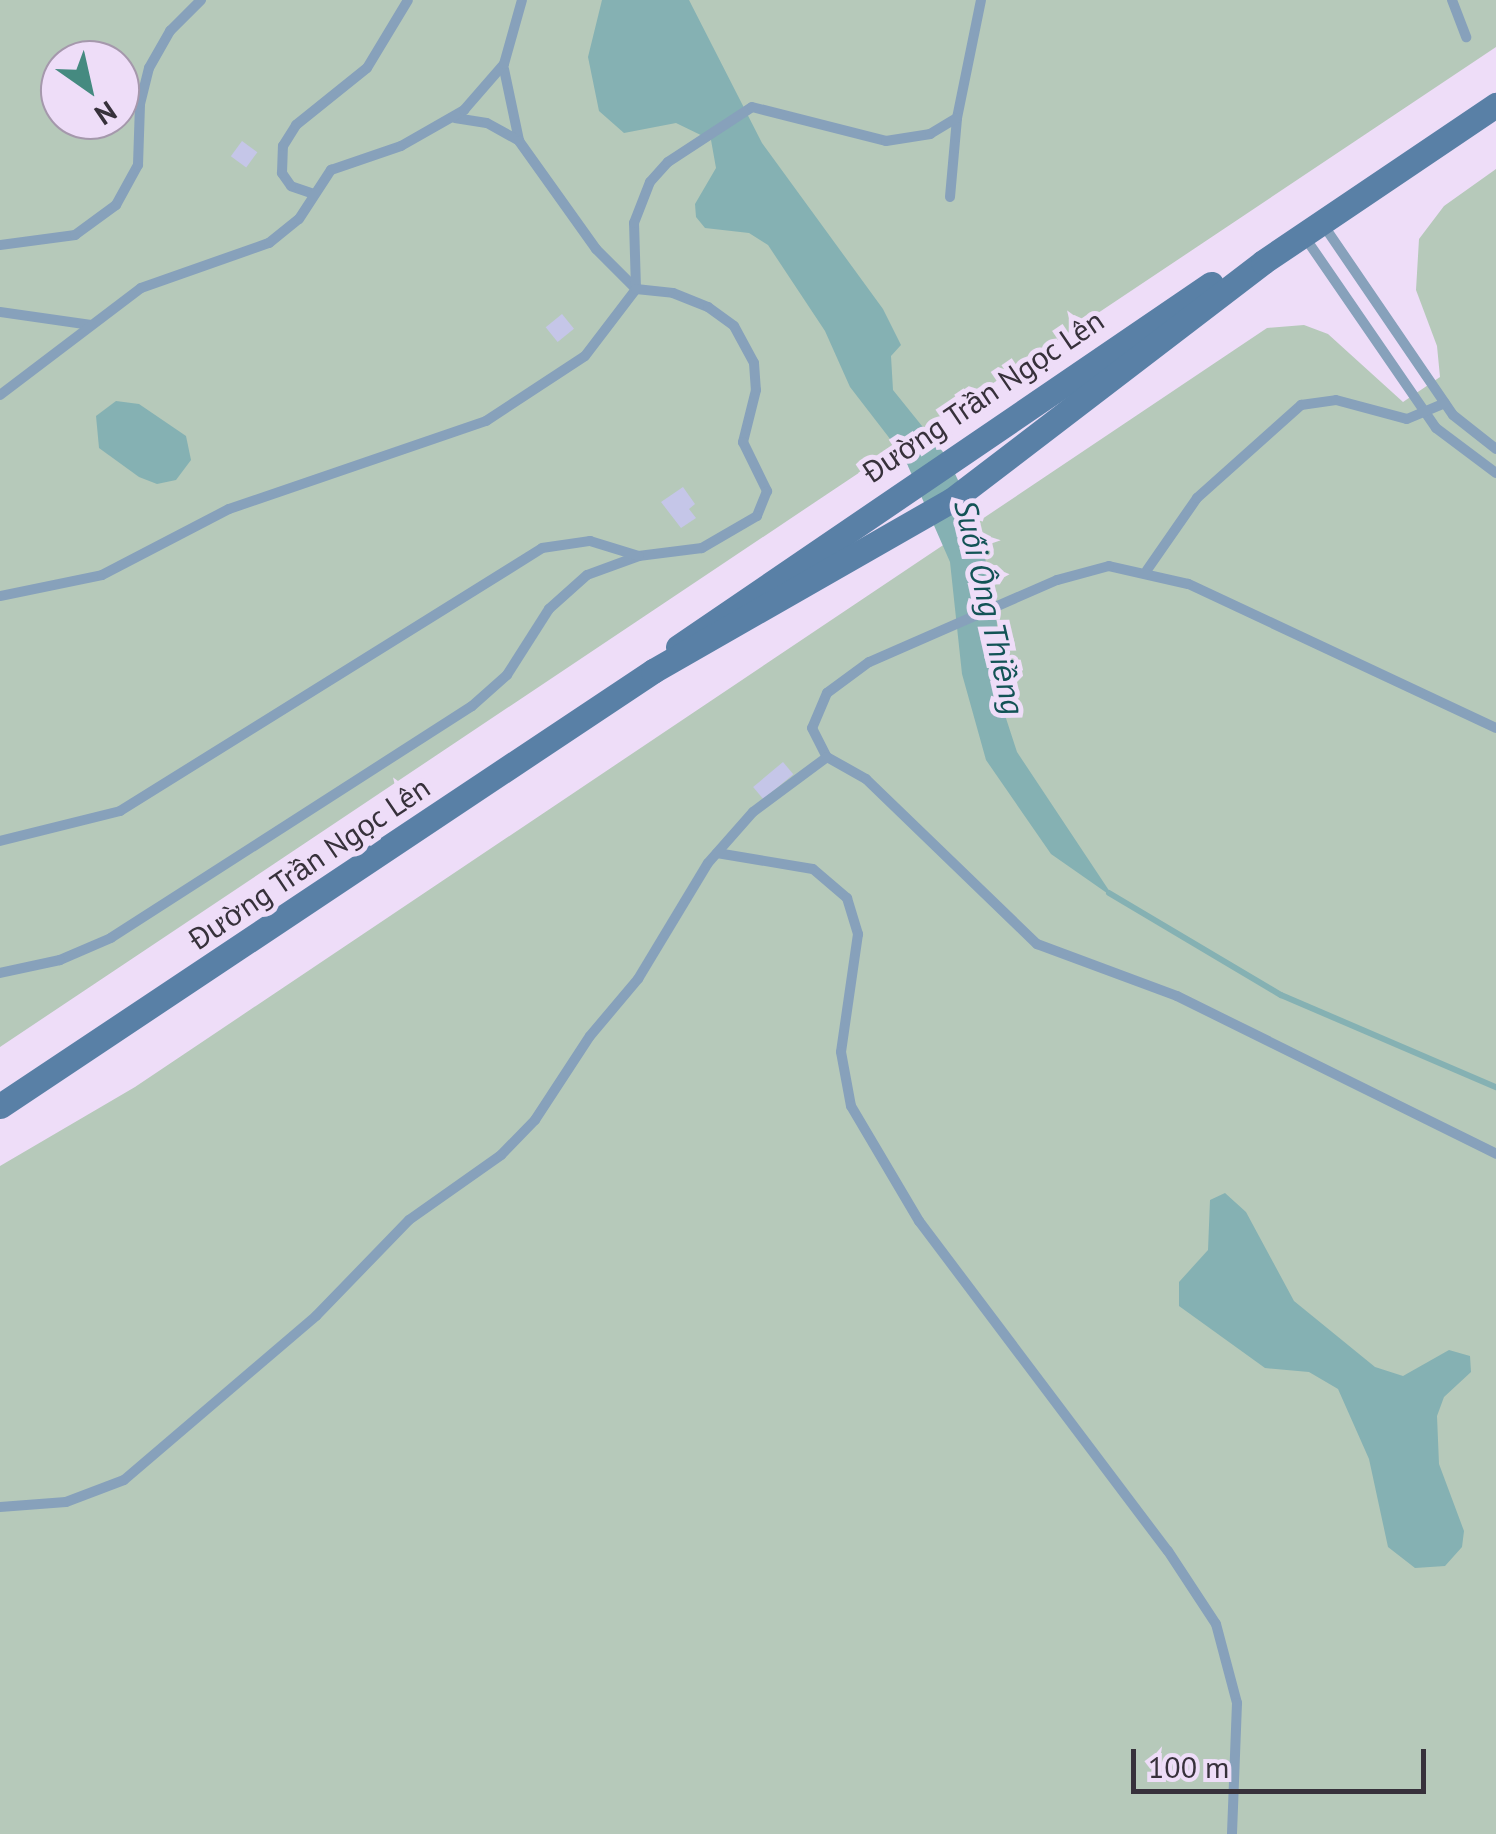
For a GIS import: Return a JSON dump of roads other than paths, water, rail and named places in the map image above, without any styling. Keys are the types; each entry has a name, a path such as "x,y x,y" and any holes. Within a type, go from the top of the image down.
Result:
{"street":[{"name":"Đường Trần Ngọc Lên","path":"0,1106 653,671 929,515 974,485 1264,262 1496,105"},
{"name":"Đường Trần Ngọc Lên","path":"653,671 722,611 1199,290 1264,262"}],"lane":[{"path":"0,244 75,234 116,205 138,165 140,104 149,68 170,31 201,0"},
{"path":"312,193 291,186 282,173 283,146 296,125 367,68 408,0"},
{"path":"0,973 60,960 112,938 472,706 506,675 560,596 602,568 639,556 713,544 757,516 767,491 744,451 756,376 743,337 691,298 636,289 596,250 519,140 505,96 504,64 522,0"},
{"path":"950,197 957,118 981,0"},
{"path":"1452,0 1466,38"},
{"path":"0,395 91,324 161,278 269,243 299,219 312,193 331,170 401,146 452,118 476,101 504,64"},
{"path":"0,596 102,575 229,509 486,421 585,356 636,289 634,223 643,194 668,162 752,106 886,140 930,134 957,118"},
{"path":"452,118 487,123 519,140"},
{"path":"1312,229 1445,403 1496,449"},
{"path":"1312,229 1426,416 1462,454 1496,474"},
{"path":"0,312 91,324"},
{"path":"1147,570 1197,498 1301,406 1336,400 1398,418 1426,416 1445,403"},
{"path":"0,841 120,811 307,699 435,608 542,548 590,541 639,556"},
{"path":"1496,728 1147,570 1094,568 868,662 826,693 812,728 827,757 866,779 1037,944 1177,996 1496,1154"},
{"path":"0,1507 66,1502 124,1480 316,1316 409,1220 501,1155 535,1120 590,1036 638,979 717,852 753,812 827,757"},
{"path":"717,852 812,869 848,898 858,934 841,1052 851,1106 919,1221 1168,1551 1216,1624 1237,1703 1232,1834"}],"water":[{"path":"602,0 689,0 762,143 883,309 901,345 891,356 893,390 947,457 977,520 996,610 1002,706 1017,752 1114,898 1051,854 986,760 962,674 950,562 904,457 850,387 825,331 768,245 749,233 705,228 696,217 695,204 716,168 711,140 676,123 624,133 599,111 588,57"},
{"path":"116,401 139,404 186,436 191,460 176,480 157,484 139,477 99,448 96,416"},
{"path":"1225,1193 1246,1212 1294,1301 1375,1367 1403,1376 1449,1350 1470,1356 1471,1372 1444,1397 1437,1416 1439,1464 1464,1531 1462,1547 1445,1566 1415,1568 1388,1547 1369,1459 1338,1389 1309,1372 1265,1368 1179,1306 1179,1282 1208,1250 1210,1200"}],"waterway":[{"name":"Suối Ông Thiềng","path":"1109,893 1281,995 1496,1087"}]}
